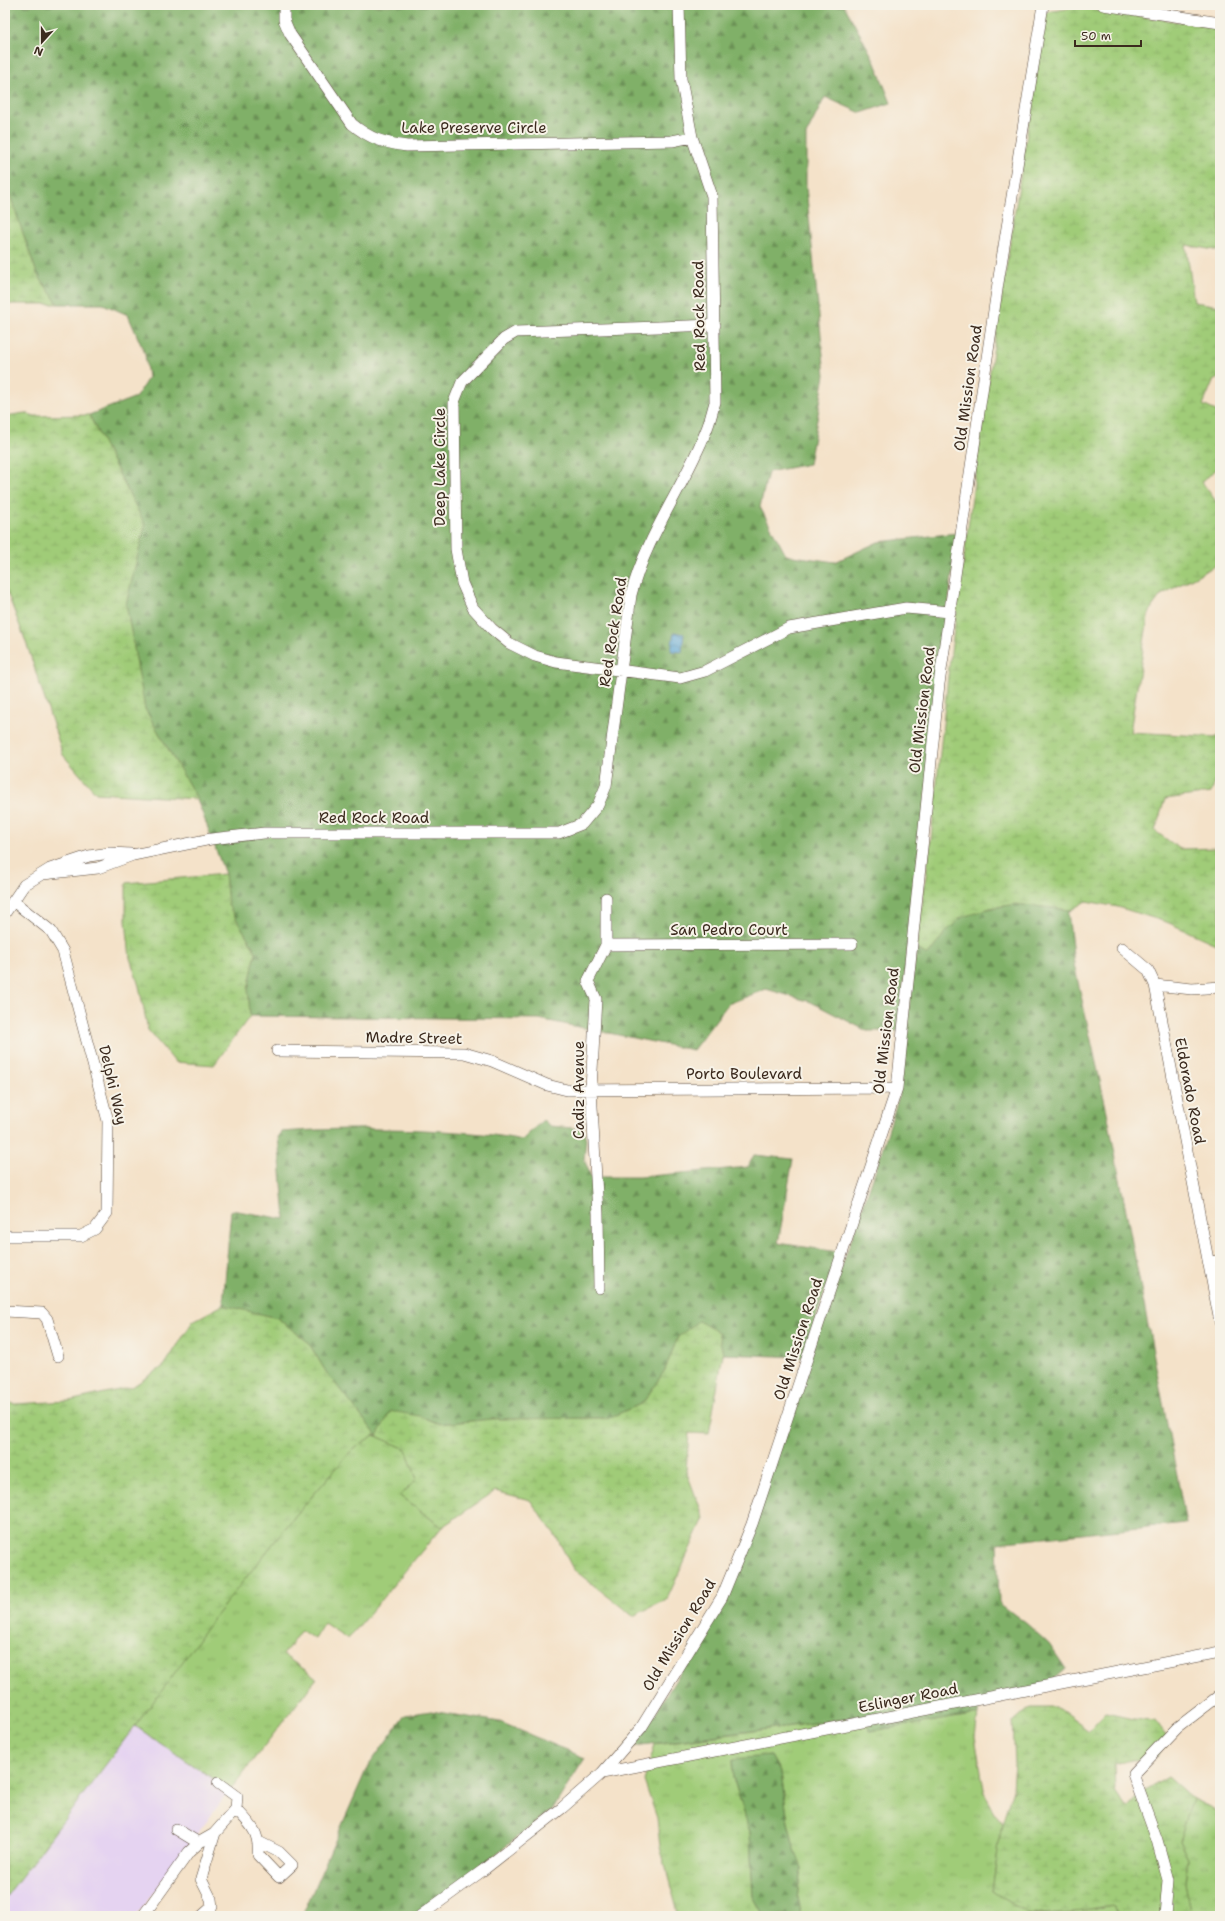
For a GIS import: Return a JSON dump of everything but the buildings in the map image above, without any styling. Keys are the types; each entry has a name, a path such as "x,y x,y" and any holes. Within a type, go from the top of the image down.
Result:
{"street":[{"name":"Lake Preserve Circle","path":"284,5 284,20 290,34 352,124 365,135 388,144 407,146 672,141 692,137"},
{"name":"Red Rock Road","path":"43,874 98,868 133,855 211,839 264,833 560,833 582,824 598,804 606,786 631,595 636,574 706,431 715,402 712,196 692,137 681,79 679,5"},
{"name":"Old Mission Road","path":"420,1916 488,1866 562,1808 602,1773 641,1728 722,1597 752,1524 897,1088 939,684 997,291 1043,5"},
{"path":"1103,5 1220,23"},
{"name":"Deep Lake Circle","path":"715,325 516,332 504,339 462,382 454,402 456,549 462,583 473,608 492,629 509,643 535,656 556,662 680,678 705,671 789,628 906,608 950,612"},
{"name":"Red Rock Road","path":"5,913 24,885 50,869 89,856 110,853 133,855"},
{"path":"89,856 89,869"},
{"name":"Cadiz Avenue","path":"599,1288 598,1214 591,1090 596,999 588,981 606,945 606,898"},
{"name":"Delphi Way","path":"5,1236 81,1236 95,1229 107,1212 109,1148 108,1121 63,951 51,931 13,901"},
{"name":"San Pedro Court","path":"606,945 852,944"},
{"name":"Eldorado Road","path":"1122,948 1148,970 1155,986 1220,1322"},
{"path":"1155,986 1192,988 1220,987"},
{"name":"Madre Street","path":"277,1051 464,1053 492,1061 547,1085 567,1090 591,1090"},
{"name":"Porto Boulevard","path":"591,1090 897,1088"},
{"path":"1208,1262 1220,1261"},
{"path":"5,1311 42,1313 47,1320 58,1356"},
{"name":"Eslinger Road","path":"602,1773 1220,1652"},
{"path":"1165,1916 1168,1880 1157,1840 1133,1774 1177,1728 1220,1695"},
{"path":"143,1916 190,1852 199,1843 215,1833 236,1809 237,1798 218,1783"},
{"path":"236,1809 253,1826 259,1842"},
{"path":"176,1829 199,1843"},
{"path":"202,1916 212,1907 211,1899 200,1879 215,1833"}],"shaded area":[{"path":"135,1726 230,1790 136,1916 5,1916 5,1898"}],"green space":[{"path":"5,5 844,5 873,58 891,103 861,113 825,97 806,135 806,187 825,375 809,464 768,472 760,507 786,555 835,562 878,542 957,533 898,1031 867,1031 811,1002 766,989 728,1004 693,1050 539,1019 250,1016 248,989 256,952 228,905 225,874 197,799 145,709 126,604 145,525 89,415 136,397 148,378 145,354 128,315 103,304 58,304 37,274 5,181"},
{"path":"1080,7 1219,28 1220,30 1220,251 1186,245 1194,302 1220,306 1220,377 1213,381 1203,405 1220,413 1220,466 1202,482 1220,507 1220,563 1161,595 1152,607 1148,617 1130,732 1220,737 1220,769 1211,793 1165,799 1155,831 1180,849 1220,848 1220,946 1169,923 1118,907 1086,901 1071,910 1016,904 990,908 960,918 944,934 928,955 916,949 931,839 949,667 984,410 1046,12"},
{"path":"5,181 37,274 58,304 5,304"},
{"path":"25,413 35,416 89,415 145,525 126,604 145,709 197,799 96,793 63,755 26,642 5,587 5,416"},
{"path":"225,874 228,905 256,952 248,989 250,1016 214,1065 175,1062 148,1030 139,986 130,958 126,921 126,883"},
{"path":"1016,904 1071,910 1068,912 1074,964 1107,1112 1186,1523 997,1543 999,1603 1027,1624 1049,1644 1066,1669 1041,1691 980,1701 978,1714 870,1731 868,1716 635,1746 726,1598 878,1163 898,1099 916,949 928,955 947,930 961,918 981,910"},
{"path":"543,1120 550,1126 583,1129 586,1139 584,1159 591,1177 639,1177 748,1167 754,1155 793,1159 778,1243 838,1252 803,1357 723,1354 718,1332 678,1337 665,1370 643,1403 609,1418 493,1419 440,1424 419,1416 377,1436 326,1372 308,1342 277,1318 223,1305 231,1210 285,1219 278,1136 281,1132 342,1129 402,1129 483,1134 522,1140"},
{"path":"223,1305 277,1318 308,1342 326,1372 377,1436 391,1411 419,1416 440,1424 493,1419 609,1418 643,1403 665,1370 678,1337 698,1321 718,1332 723,1354 709,1434 689,1433 686,1471 704,1518 667,1599 633,1616 573,1569 556,1536 530,1500 495,1491 442,1527 400,1496 417,1479 406,1449 374,1435 352,1450 295,1516 213,1619 166,1685 5,1898 5,1401 14,1404 69,1401 132,1387 164,1366 193,1321"},
{"path":"374,1435 406,1449 417,1479 400,1496 442,1527 348,1639 324,1623 314,1639 301,1630 283,1655 317,1678 230,1790 135,1726 213,1619 295,1516 352,1450"},
{"path":"1030,1707 1056,1707 1089,1731 1106,1713 1133,1719 1154,1720 1167,1737 1158,1757 1131,1759 1114,1764 1115,1791 1127,1809 1143,1792 1168,1777 1193,1799 1179,1841 1188,1859 1185,1883 1192,1916 1120,1916 1113,1906 1086,1911 1030,1915 992,1891 1002,1824 1013,1789 1015,1763 1013,1722"},
{"path":"431,1711 500,1722 585,1758 552,1810 449,1891 412,1916 302,1916 367,1768 405,1715"},
{"path":"978,1714 975,1737 985,1795 1002,1824 992,1891 1030,1915 1086,1911 1114,1906 1120,1916 802,1916 798,1898 802,1868 793,1844 788,1822 781,1774 771,1756 732,1760 733,1777 750,1832 753,1898 761,1912 761,1916 670,1916 669,1914 678,1913 660,1846 657,1818 644,1781 655,1744 868,1716 871,1731"},
{"path":"771,1756 781,1774 788,1822 793,1844 802,1868 798,1898 802,1916 761,1916 761,1912 753,1898 750,1832 733,1777 732,1759"},
{"path":"1193,1799 1220,1812 1220,1916 1192,1916 1185,1883 1188,1859 1179,1841"}],"water":[{"path":"674,632 684,634 682,652 671,651"}]}
